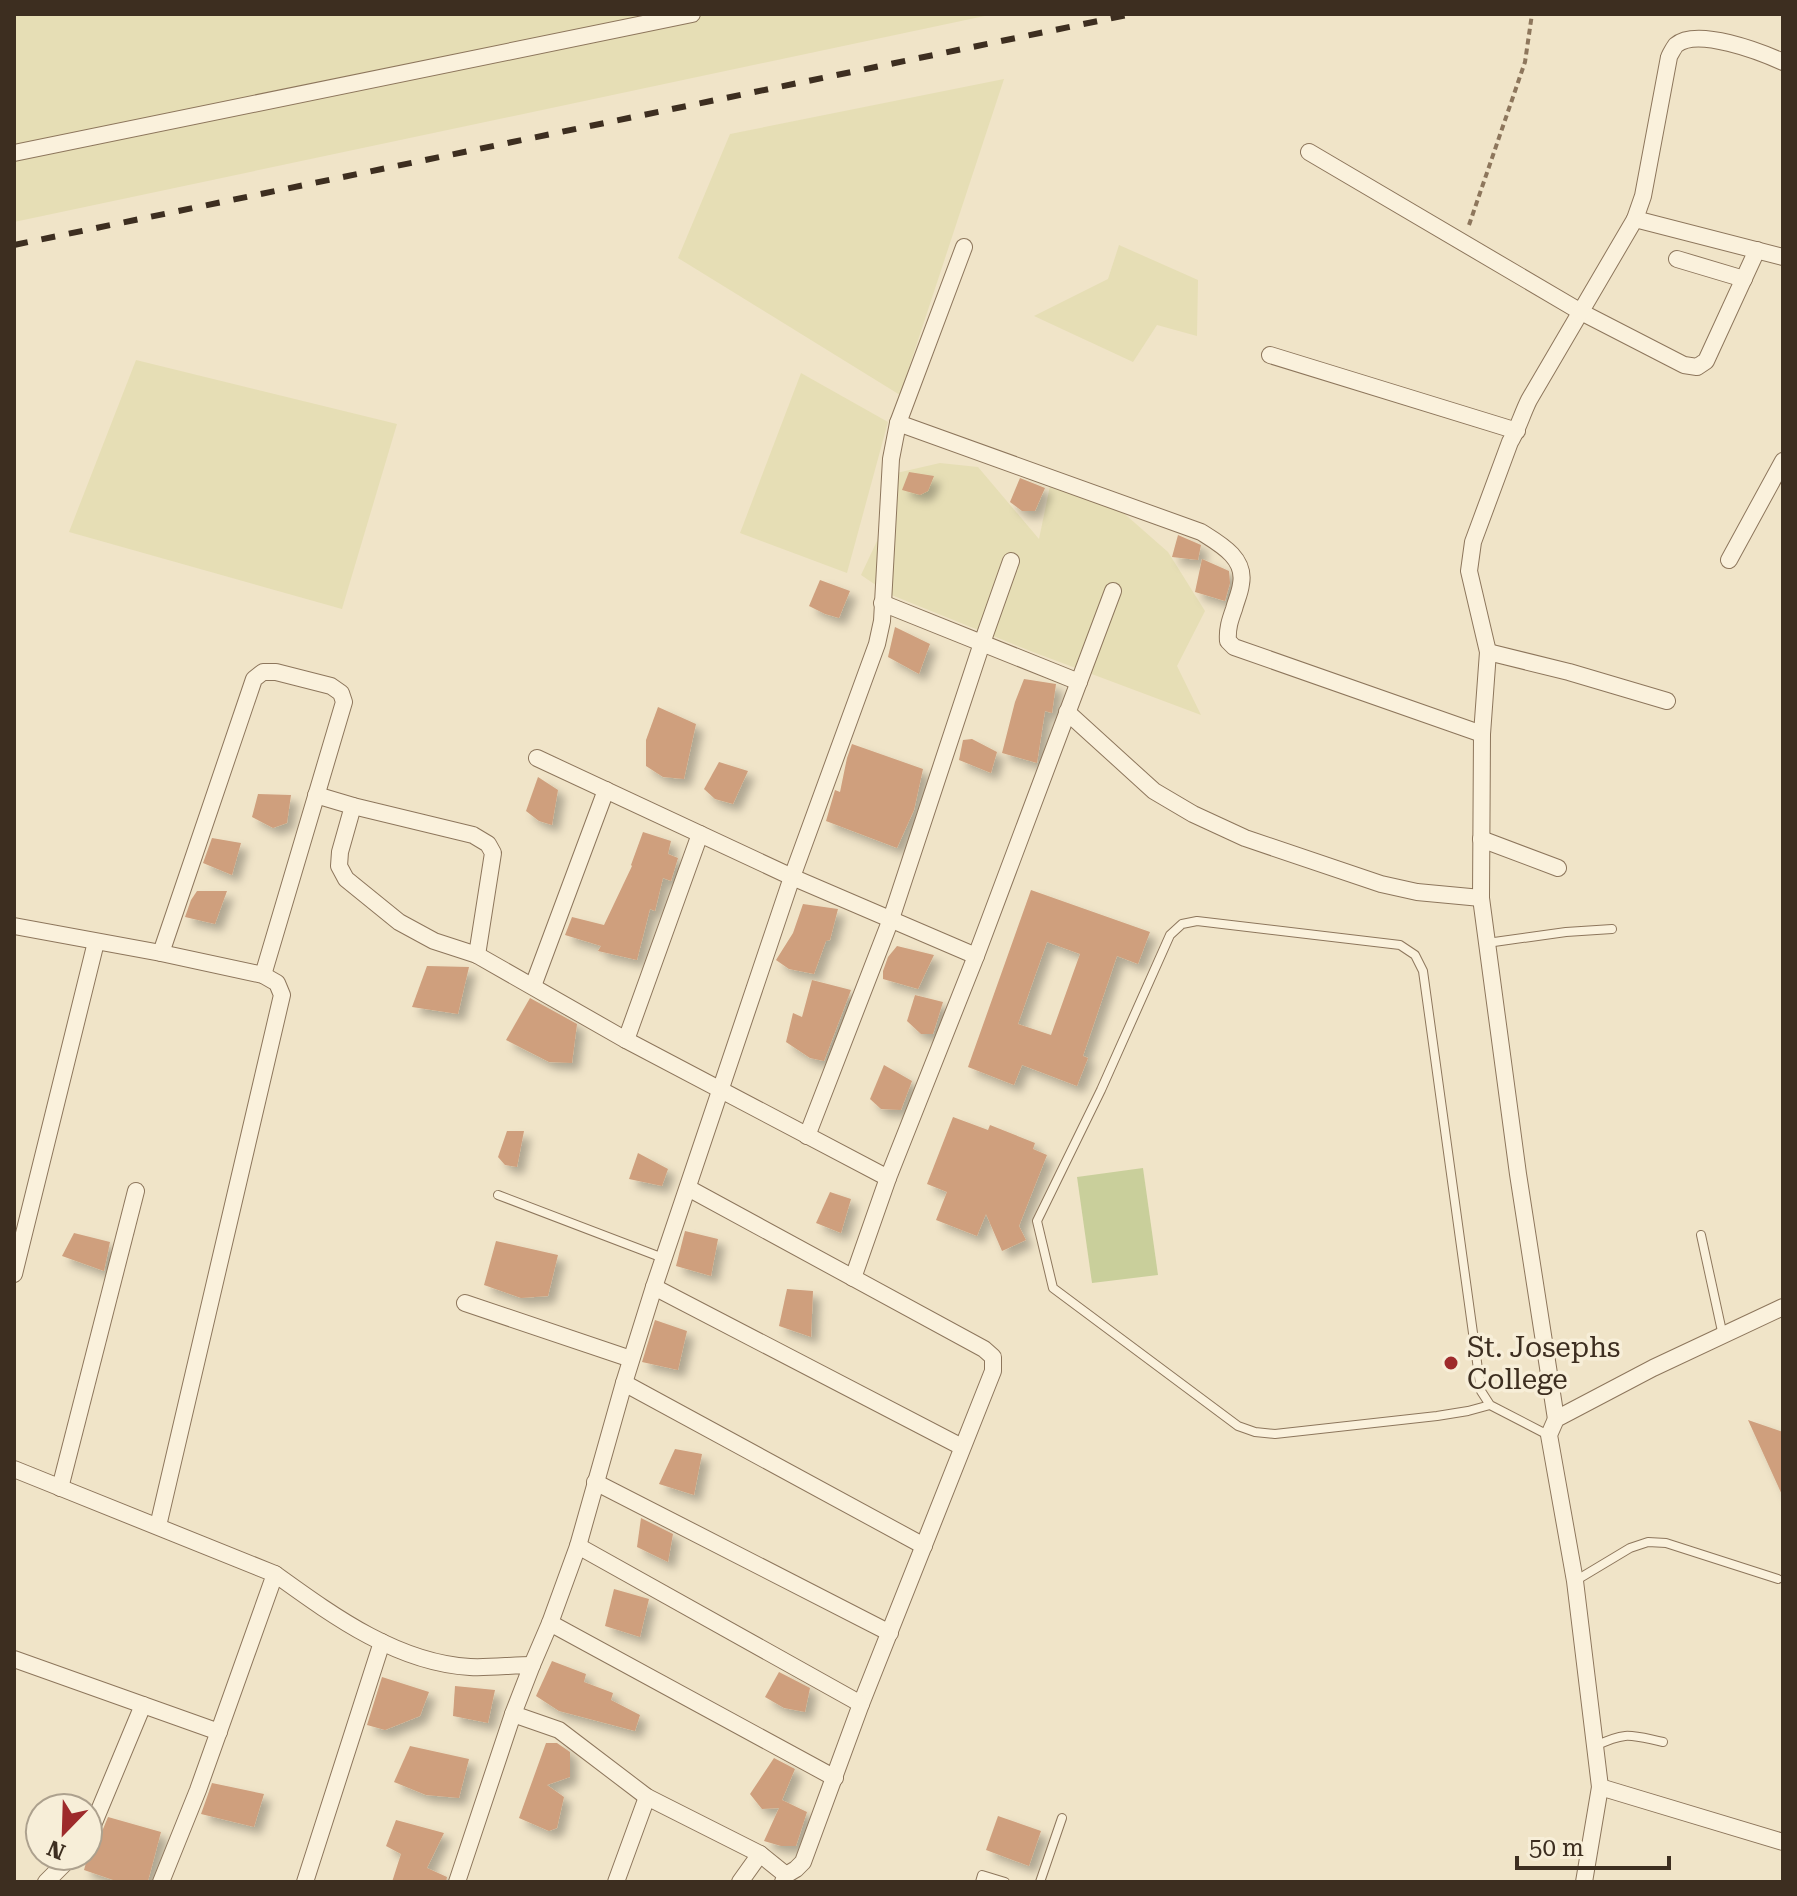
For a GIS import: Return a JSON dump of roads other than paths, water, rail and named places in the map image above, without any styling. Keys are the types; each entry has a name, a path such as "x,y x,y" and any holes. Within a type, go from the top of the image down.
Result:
{"street":[{"path":"14,153 692,14"},
{"path":"1584,1882 1600,1787 1575,1581 1549,1435 1556,1419 1518,1174 1481,898 1482,734 1488,652 1469,571 1473,542 1519,420 1635,219 1643,196 1669,57 1675,46 1689,40 1712,40 1746,47 1783,62"},
{"path":"1309,152 1581,312 1684,365 1697,367 1706,361 1757,250"},
{"path":"1635,219 1783,257"},
{"path":"457,1882 513,1714 578,1546 654,1287 792,877 877,644 882,621 891,459 898,423 964,247"},
{"path":"1677,259 1744,279"},
{"path":"1270,355 1517,431"},
{"path":"898,423 1201,532 1234,556 1241,569 1242,582 1228,631 1228,641 1234,647 1482,734"},
{"path":"1729,560 1783,461"},
{"path":"807,1136 891,919 1011,561"},
{"path":"853,1278 888,1178 976,956 1113,591"},
{"path":"882,603 1079,682"},
{"path":"1488,652 1667,701"},
{"path":"161,953 254,679 263,672 276,672 331,686 341,693 344,702 263,975"},
{"path":"1067,712 1154,791 1193,814 1245,838 1381,884 1417,892 1481,898"},
{"path":"537,758 792,877 976,956"},
{"path":"533,986 606,790"},
{"path":"316,795 473,835 488,844 493,853 477,955"},
{"path":"353,806 339,866 346,879 399,922 434,941 477,955 626,1040 888,1178"},
{"path":"626,1040 700,834"},
{"path":"1481,839 1558,868"},
{"path":"14,926 263,975 277,983 282,995 158,1526"},
{"path":"14,1274 96,942"},
{"path":"513,1714 559,1730 647,1797 760,1854 784,1878 803,1862 861,1704 993,1371 993,1357 984,1349 688,1188"},
{"path":"60,1488 136,1191"},
{"path":"654,1287 962,1447"},
{"path":"465,1303 631,1359"},
{"path":"1556,1419 1653,1368 1783,1307"},
{"path":"624,1383 924,1546"},
{"path":"14,1469 275,1574 314,1603 382,1642 426,1660 469,1667 532,1665"},
{"path":"595,1482 890,1633"},
{"path":"578,1546 861,1704"},
{"path":"161,1882 198,1790 275,1574"},
{"path":"550,1623 835,1778"},
{"path":"305,1882 382,1642"},
{"path":"14,1659 219,1732"},
{"path":"104,1799 143,1705"},
{"path":"1600,1787 1783,1842"},
{"path":"616,1882 647,1797"},
{"path":"740,1882 760,1854"}],"lane":[{"path":"1490,1405 1437,1416 1275,1434 1255,1432 1238,1426 1053,1288 1037,1221 1101,1090 1170,935 1182,924 1197,921 1400,945 1415,955 1423,971 1481,1391 1490,1405 1549,1435"},
{"path":"1487,943 1612,929"},
{"path":"498,1195 664,1258"},
{"path":"1701,1235 1723,1336"},
{"path":"1575,1581 1630,1548 1648,1542 1666,1543 1778,1579"},
{"path":"1595,1746 1628,1735 1663,1742"},
{"path":"1040,1882 1062,1818"},
{"path":"980,1882 982,1875 1005,1882"}],"railway":[{"path":"14,245 1132,14"}],"place":[{"name":"St. Josephs College","path":"1451,1363"}]}
